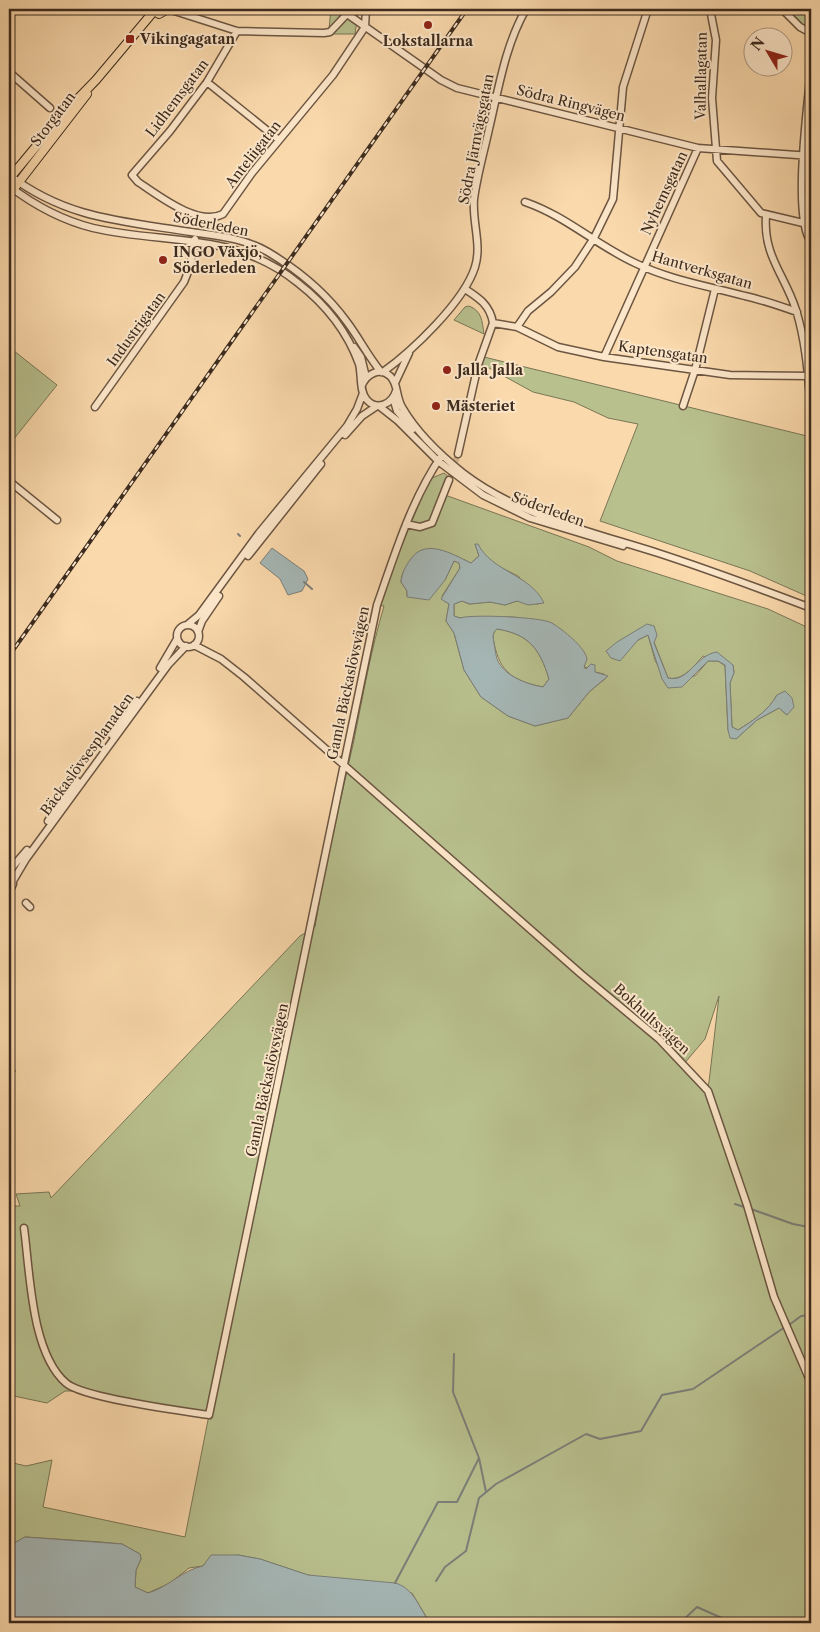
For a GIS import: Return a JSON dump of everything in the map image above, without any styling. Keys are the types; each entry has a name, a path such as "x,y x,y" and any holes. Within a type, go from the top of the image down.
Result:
{"main road":[{"path":"153,10 162,14 168,9"},
{"name":"Storgatan","path":"13,188 96,80 153,10"},
{"name":"Storgatan","path":"9,177 63,114 96,80"}],"street":[{"path":"168,9 237,31 324,33 330,32 347,14"},
{"name":"Södra Ringvägen","path":"340,9 451,86 698,148 811,156"},
{"path":"365,27 366,9"},
{"name":"Södra Järnvägsgatan","path":"382,372 414,346 465,289 475,268 478,254 474,201 506,54 526,9"},
{"path":"517,327 528,311 552,292 575,267 594,238 615,190 625,77 648,9"},
{"name":"Valhallagatan","path":"710,9 716,40 712,98 714,150 717,161 752,206 766,216 803,223"},
{"path":"782,9 800,27 811,33"},
{"name":"Anteliigatan","path":"132,175 138,182 185,212 216,217 223,214 252,173 333,76 365,27"},
{"name":"Lidhemsgatan","path":"132,175 170,131 207,82 237,31"},
{"path":"811,69 804,156 803,223 811,242"},
{"path":"9,72 50,108"},
{"path":"207,82 279,140"},
{"name":"Nyhemsgatan","path":"604,357 698,148"},
{"path":"9,177 13,188"},
{"name":"Söderleden","path":"13,188 83,213 236,239 253,245 303,275 340,312 382,372 389,375 395,383 396,391 408,417 434,448"},
{"name":"Söderleden","path":"13,188 52,213 92,228 238,249 274,266 318,300 333,317 361,357 366,377 362,385"},
{"name":"Hantverksgatan","path":"525,202 548,211 644,267 673,278 797,312"},
{"path":"766,216 770,255 797,312 805,344 811,409"},
{"path":"803,223 811,219"},
{"name":"Industrigatan","path":"95,407 184,282 190,267 196,233"},
{"path":"683,406 695,370 715,288"},
{"path":"458,454 465,430 478,365 493,323 485,303 465,289"},
{"name":"Kaptensgatan","path":"493,323 517,327 536,338 558,346 604,357 745,376 809,376"},
{"name":"Söderleden","path":"348,341 359,366 362,393 366,400 398,420 438,461 483,495 517,514 551,526 737,579 811,608"},
{"name":"Södra Järnvägsgatan","path":"395,383 402,365 414,346"},
{"path":"366,377 373,373 382,372"},
{"path":"177,639 186,646 194,644 215,601 271,525 348,431 362,416 378,406 388,403 396,391"},
{"name":"Bäckaslövsesplanaden","path":"9,871 163,665 177,639 178,630 187,625 205,607 259,533 347,426 357,409 362,393"},
{"name":"Söderleden","path":"393,398 394,406 403,418 434,448 473,480 523,507 682,562"},
{"name":"Gamla Bäckaslövsvägen","path":"24,1228 39,1335 45,1354 66,1383 81,1391 160,1408 209,1415 277,1096 343,764 377,605 406,524 422,486 442,455"},
{"path":"406,524 426,527 432,523 449,480"},
{"path":"9,481 57,520"},
{"path":"187,625 194,627 208,652"},
{"name":"Bokhultsvägen","path":"194,644 232,667 581,974 659,1039 708,1091 747,1205 774,1297 811,1383"},
{"name":"Bäckaslövsesplanaden","path":"9,893 13,888 11,879 148,692 177,654 186,646"}],"green space":[{"path":"331,9 363,9 358,13 355,34 332,34 329,29"},
{"path":"784,9 811,9 811,27 805,28"},
{"path":"469,306 479,314 484,334 454,320 465,307"},
{"path":"9,347 57,385 9,445"},
{"path":"484,357 811,437 811,598 750,571 600,521 638,424 608,418 574,402 533,392 480,363"},
{"path":"444,473 453,480 445,495 589,547 617,561 768,609 811,629 811,705 807,715 811,723 811,1623 430,1623 412,1593 308,1575 260,1559 238,1555 209,1559 203,1566 189,1568 170,1583 148,1593 135,1587 136,1570 141,1559 140,1554 122,1544 25,1537 9,1546 9,1462 26,1466 52,1460 43,1507 185,1537 209,1415 81,1391 65,1391 47,1403 9,1395 9,1206 20,1206 16,1194 49,1192 51,1198 300,936 315,927 328,857 375,639 384,606 377,605 424,492 432,478","holes":["475,544 490,562 518,576 543,601 538,604 517,601 505,605 490,602 469,604 462,601 454,604 454,616 460,618 513,617 553,624 584,652 584,667 588,668 591,664 595,672 604,674 606,678 589,692 568,718 535,726 508,716 481,697 464,670 454,633 446,621 449,604 443,600 442,596 460,568 459,563 454,561 445,580 407,596 407,591 401,582 405,568 414,556 421,551 437,550 471,563 479,556","654,626 654,642 668,678 683,675 703,656 733,665 734,672 730,683 732,727 738,730 755,719 769,706 777,695 787,715 779,708 757,720 736,739 728,730 725,666 718,661 708,661 696,675 669,688 655,660 648,635 638,640","719,996 707,1089 683,1065 705,1039"]},
{"path":"497,629 508,631 525,639 537,651 549,679 543,687 524,682 504,669 494,643 493,637"}],"shaded area":[{"path":"475,544 478,544 492,561 530,585 544,603 528,605 517,601 505,605 490,602 470,604 462,601 454,604 454,616 460,618 492,616 522,618 552,623 567,634 582,649 587,659 584,667 586,669 591,664 595,665 595,672 608,676 589,692 568,718 535,726 508,716 481,697 464,670 454,633 446,621 449,604 441,599 460,568 459,563 454,561 445,580 429,600 407,597 407,591 401,579 407,565 416,553 431,548 447,552 471,563 479,556","holes":["497,629 508,631 525,639 537,651 549,679 543,687 522,681 508,673 498,662 493,639 494,634"]},
{"path":"272,548 304,571 308,579 302,591 288,595 280,579 260,563"},
{"path":"647,624 654,626 657,635 654,643 668,678 675,678 687,673 703,658 717,652 733,665 734,673 730,683 732,727 738,730 750,723 765,710 777,695 785,691 792,698 794,707 787,715 779,708 757,720 736,739 730,738 725,665 718,661 708,661 682,687 668,688 662,679 648,635 638,640 620,661 611,658 606,651"},
{"path":"25,1537 122,1544 140,1554 141,1559 136,1570 135,1587 148,1593 188,1571 203,1566 211,1555 238,1555 260,1559 308,1575 395,1583 412,1594 430,1623 9,1623 9,1546"}],"waterway":[{"path":"304,582 312,589"},
{"path":"9,1069 15,1071"},
{"path":"735,1204 747,1208"},
{"path":"751,1209 793,1224 809,1227"},
{"path":"789,1325 801,1316 811,1315"},
{"path":"436,1581 445,1567 466,1551 479,1498 496,1484 586,1434 600,1439 641,1431 662,1395 693,1389 785,1327"},
{"path":"454,1354 453,1392 479,1458"},
{"path":"395,1583 438,1502 457,1502 479,1458 486,1492"},
{"path":"680,1623 697,1607 733,1623"}],"tunnel":[{"path":"449,480 458,454"}],"railway":[{"path":"9,656 467,9"}],"place":[{"name":"Lokstallarna","path":"428,25"},
{"name":"Vikingagatan","path":"130,39"},
{"name":"INGO Växjö, Söderleden","path":"163,260"},
{"name":"Jalla Jalla","path":"447,370"},
{"name":"Mästeriet","path":"436,406"}]}
